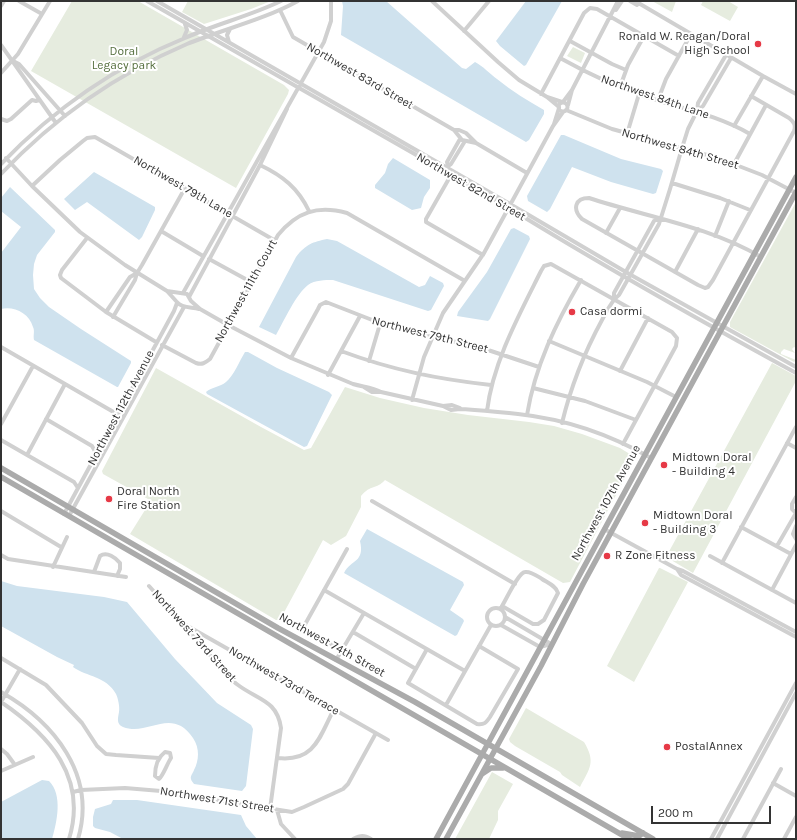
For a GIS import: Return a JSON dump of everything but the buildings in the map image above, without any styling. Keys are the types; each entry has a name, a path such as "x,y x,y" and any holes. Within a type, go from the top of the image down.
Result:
{"main road":[{"name":"Northwest 107th Avenue","path":"436,839 796,177"},
{"name":"Northwest 107th Avenue","path":"446,839 610,533 796,193"},
{"name":"Northwest 74th Street","path":"1,468 653,839"},
{"name":"Northwest 74th Street","path":"1,477 629,839"},
{"path":"348,677 350,674 353,674 372,683 377,682"},
{"path":"480,776 491,768 506,768"},
{"path":"618,832 639,836 643,834"}],"street":[{"path":"1,6 4,1"},
{"path":"19,1 42,14"},
{"path":"1,73 13,61 50,1"},
{"name":"Northwest 82nd Street","path":"147,1 208,36 251,58 446,169 626,272 715,326"},
{"name":"Northwest 82nd Street","path":"158,1 229,42 251,58"},
{"path":"1,164 52,117 87,91 122,69 145,56 200,31 257,12 281,1"},
{"path":"1,174 65,116 98,92 138,68 159,56 208,36 280,10 298,1"},
{"path":"185,307 189,304 190,298 209,258 233,216 288,107 318,53 331,21 331,1"},
{"name":"Northwest 84th Street","path":"432,1 519,80 541,94 612,129 734,164 768,178 796,193"},
{"path":"464,31 488,1"},
{"path":"412,400 432,337 443,313 483,255 565,106 618,1"},
{"path":"612,15 622,1"},
{"path":"630,1 645,8 796,94"},
{"path":"635,1 645,8"},
{"path":"541,94 584,13 590,8 612,15 644,36 679,56"},
{"name":"Northwest 83rd Street","path":"280,10 293,37 318,53 454,130 459,130 466,133 476,143 527,173"},
{"path":"183,22 187,30 184,38"},
{"path":"229,42 227,35 230,28"},
{"path":"658,100 666,79 691,34"},
{"path":"620,88 626,70 644,36"},
{"path":"570,40 626,70"},
{"path":"1,45 56,123"},
{"path":"562,423 569,396 584,355 614,299 619,295 631,275 659,224 688,129 697,111 698,103 726,55"},
{"name":"Northwest 84th Lane","path":"560,58 620,88 697,111 750,134"},
{"path":"697,111 703,106 731,58"},
{"path":"13,61 19,64 65,116"},
{"path":"734,126 763,76"},
{"path":"627,134 639,94"},
{"path":"751,96 789,118 794,124 794,131 750,210 733,243 713,280 708,287 702,287 582,219 577,212 576,204 584,198 590,198 620,208 660,218 698,229 733,243 761,257"},
{"name":"Northwest 84th Street","path":"547,97 559,108"},
{"path":"2,119 8,121 32,100 39,100"},
{"path":"734,164 766,105"},
{"path":"553,126 559,108 565,106"},
{"path":"177,302 177,296 182,293 254,167 283,112 288,107"},
{"name":"Northwest 83rd Street","path":"454,130 460,139 476,143"},
{"name":"Northwest 79th Lane","path":"32,186 87,138 94,137 274,240"},
{"path":"446,169 447,162 460,139"},
{"path":"446,169 452,164 465,141"},
{"path":"6,158 67,221 87,238 137,273 167,291 180,306 200,309"},
{"path":"254,167 260,165 278,174 292,184 302,198 308,212"},
{"name":"Northwest 82nd Street","path":"446,169 451,175 510,206 546,232 628,280 796,367"},
{"path":"451,175 426,219 426,222 483,255"},
{"path":"672,183 729,201 750,210"},
{"path":"113,316 135,280 137,273 185,188"},
{"path":"715,236 729,201"},
{"path":"606,233 620,208"},
{"name":"Northwest 111th Court","path":"162,345 196,363 201,364 210,359 274,240 284,227 291,221 308,212 330,210 347,213 465,281"},
{"path":"614,299 614,293 654,222 660,218"},
{"path":"675,272 698,229"},
{"path":"162,231 203,256"},
{"path":"87,238 62,270 60,275 63,281 106,312 156,342"},
{"path":"209,258 251,282"},
{"path":"487,411 491,385 517,319 541,271 548,264 551,264 672,332 677,338 676,346 623,444"},
{"path":"106,312 130,277 137,273"},
{"path":"527,415 539,366 549,341 560,317 581,280"},
{"path":"167,291 187,294 200,309 228,325 291,358 328,375 364,387 372,392 380,392 443,406 452,405 460,409 527,415 562,423 588,430 623,444 651,458"},
{"name":"Northwest 112th Avenue","path":"70,508 78,488 96,453 177,302"},
{"name":"Northwest 79th Street","path":"291,358 318,309 326,302 380,324 476,346 539,366"},
{"name":"Northwest 112th Avenue","path":"66,515 185,307"},
{"path":"328,375 360,316"},
{"path":"620,371 648,318"},
{"path":"369,361 380,324"},
{"name":"Northwest 82nd Street","path":"721,329 796,373"},
{"path":"549,341 584,355 676,397"},
{"path":"1,347 117,414 125,413"},
{"path":"341,351 369,361 419,374 491,385"},
{"path":"1,424 33,366"},
{"path":"27,454 65,384"},
{"path":"533,388 569,396 602,406 636,420"},
{"path":"46,419 92,446 96,453"},
{"path":"722,562 796,427"},
{"path":"1,440 73,481 78,488"},
{"path":"787,443 796,448"},
{"path":"777,546 796,513 792,509 792,504 796,497"},
{"path":"372,501 515,584"},
{"path":"1,511 61,547"},
{"path":"796,526 793,534 796,539"},
{"path":"741,527 791,554"},
{"path":"604,529 676,569 683,571 796,632"},
{"path":"52,567 67,537"},
{"path":"772,590 796,545"},
{"path":"342,650 303,628 347,549"},
{"path":"94,572 100,556 102,554 107,554 114,557 120,564 120,569 117,576"},
{"path":"1,555 8,559 52,567 126,577"},
{"path":"710,556 796,603"},
{"path":"676,569 681,575 796,637"},
{"path":"501,608 522,573 525,572 530,572 555,587 557,590 557,597 544,620 538,624 533,624 501,608 492,609 488,612 487,620 491,625 496,627 501,625 505,617"},
{"name":"Northwest 73rd Street","path":"148,586 238,685 269,704 276,711 280,720 281,728 270,809"},
{"path":"324,590 465,671"},
{"path":"501,608 505,617 551,644"},
{"path":"755,616 758,611"},
{"path":"336,660 364,613"},
{"name":"Northwest 73rd Terrace","path":"180,622 388,740"},
{"path":"513,631 516,624"},
{"path":"446,705 491,625"},
{"path":"501,625 540,647 551,644"},
{"path":"352,632 416,669"},
{"path":"427,649 408,683 477,724 484,724 490,717 518,669 479,646"},
{"path":"1,658 46,685 82,723 97,746 106,754 116,756 159,758 167,752 171,756 161,778 159,779 155,774 159,758"},
{"path":"20,669 3,693 1,702 32,726 44,738 62,762 71,782 73,792 74,819 69,839"},
{"path":"711,839 796,683"},
{"path":"3,693 38,719 51,732 70,757 79,778 81,790 82,819 78,839"},
{"path":"717,839 796,694"},
{"path":"278,758 297,758 309,752 315,746 334,709"},
{"name":"Northwest 71st Street","path":"73,792 81,790 126,788 161,791 292,812 343,789 351,779 376,733"},
{"path":"1,749 7,754 15,765"},
{"path":"1,771 33,757"},
{"path":"743,839 781,769"},
{"path":"773,783 796,796"},
{"path":"277,810 281,824 295,839"},
{"path":"784,839 796,817"},
{"path":"353,839 361,835 371,839"}],"green space":[{"name":"Doral Legacy park","path":"72,1 138,1 284,85 289,90 236,188 31,71"},
{"path":"188,1 271,1 204,24 182,12"},
{"path":"652,1 676,1 672,12"},
{"path":"703,1 728,1 738,7 730,21 701,5"},
{"path":"573,47 585,53 581,63 567,56"},
{"path":"796,202 796,348 794,347 792,349 795,353 784,349 781,352 781,354 796,360 794,362 730,327 730,322"},
{"path":"772,363 796,376 796,381 693,573 666,557"},
{"path":"156,368 304,450 311,448 345,387 380,398 424,408 554,426 582,434 620,448 633,456 635,459 570,582 563,583 385,480 361,496 361,507 346,536 331,545 323,540 280,620 276,620 130,534 150,502 148,499 103,474 102,471"},
{"path":"659,568 688,582 634,682 607,666"},
{"path":"526,708 584,742 591,760 587,775 580,787 560,772 510,742 509,739"},
{"path":"492,772 513,784 498,811 498,820 489,839 455,839"}],"water":[{"path":"342,1 386,1 462,68 466,69 475,62 514,92 544,110 544,114 529,140 526,142 341,35"},
{"path":"526,1 562,1 526,65 524,66 496,41"},
{"path":"561,135 621,159 661,169 663,171 656,193 653,194 611,182 572,167 547,212 528,201 527,196"},
{"path":"393,158 430,180 430,188 424,197 421,208 412,210 375,188 375,185 385,173 388,164"},
{"path":"94,172 155,207 142,237 139,240 87,202 75,210 64,199"},
{"path":"10,187 55,230 37,255 33,275 34,289 49,307 131,361 118,387 34,340 34,329 25,314 16,310 6,308 1,309 1,253 21,227 1,211 1,198"},
{"path":"514,228 529,236 530,239 490,319 488,321 457,316 458,312 487,272 511,229"},
{"path":"327,239 337,241 419,287 425,285 430,276 443,283 444,286 431,310 428,311 333,280 317,281 308,285 299,295 290,308 276,335 259,327 296,257 310,244"},
{"path":"245,352 248,352 277,368 329,392 332,395 307,446 304,447 207,394 206,392 208,390 224,384 229,380"},
{"path":"367,529 463,582 464,585 450,610 464,621 457,635 455,636 344,573 359,557 361,553 360,541"},
{"path":"1,581 17,586 104,597 127,602 175,659 217,703 251,725 253,729 246,786 242,791 194,784 191,777 197,763 198,750 193,738 185,729 176,724 168,723 132,729 121,726 118,721 119,703 112,688 102,680 78,670 73,667 74,665 1,626"},
{"path":"42,780 49,781 56,794 58,809 52,839 1,839 1,802"},
{"path":"113,800 137,800 241,815 246,826 257,839 123,839 110,832 95,828 93,826 95,809 111,804"}],"place":[{"name":"Ronald W. Reagan/Doral High School","path":"758,44"},
{"name":"Casa dormi","path":"572,312"},
{"name":"Midtown Doral - Building 4","path":"664,465"},
{"name":"Doral North Fire Station","path":"109,499"},
{"name":"Midtown Doral - Building 3","path":"645,523"},
{"name":"R Zone Fitness","path":"607,556"},
{"name":"PostalAnnex","path":"667,747"}]}
